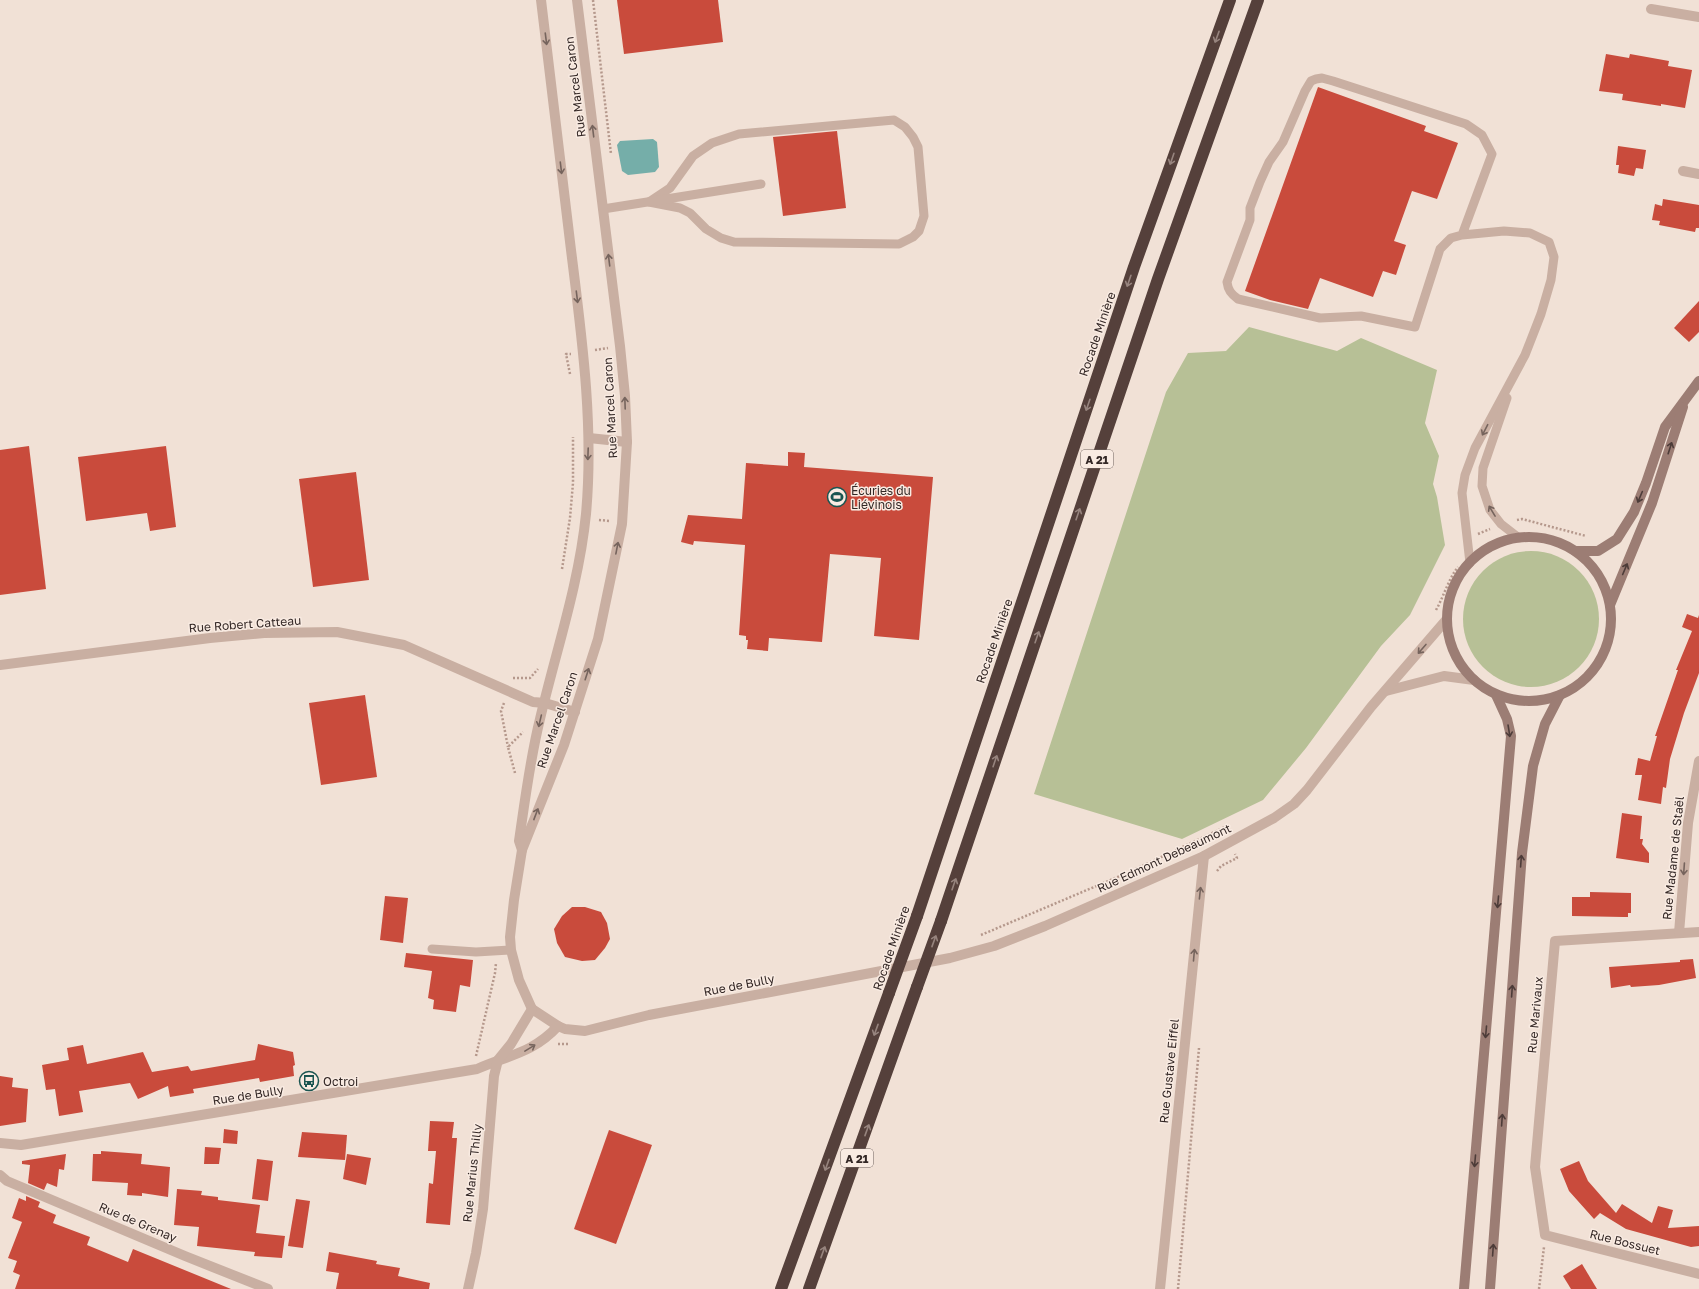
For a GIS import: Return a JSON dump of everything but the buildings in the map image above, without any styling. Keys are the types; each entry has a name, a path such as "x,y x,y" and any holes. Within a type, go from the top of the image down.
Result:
{"highway":[{"name":"Rocade Minière","path":"781,1289 917,916 1136,260 1230,0"},
{"name":"A 21","path":"809,1289 941,921 1158,279 1258,0"}],"main road":[{"path":"1575,551 1598,551 1617,539 1634,512 1646,483 1665,427 1699,381"},
{"path":"1610,605 1652,503 1686,399"},
{"path":"1519,538 1538,538 1558,542 1575,551 1591,566 1603,584 1610,605 1611,628 1606,649 1595,668 1579,684 1560,695 1539,701 1517,701 1496,694 1474,680 1462,667 1454,652 1449,636 1447,619 1450,599 1465,563 1501,542 1519,538"},
{"path":"1464,1289 1511,736 1507,719 1496,694"},
{"path":"1490,1289 1522,853 1533,766 1545,724 1560,695"}],"street":[{"name":"Rue Marcel Caron","path":"522,850 519,841 533,751 555,656 574,588 581,553 586,514 589,438 584,352 541,0"},
{"name":"Rue Marcel Caron","path":"532,1009 519,980 510,937 522,850 575,712 598,639 622,524 627,442 625,396 620,346 577,0"},
{"path":"1651,9 1699,17"},
{"path":"1683,171 1699,174"},
{"path":"589,438 627,442"},
{"name":"Rue Edmont Debeaumont","path":"994,946 1045,926 1204,856 1274,818 1294,804 1307,790 1371,706 1386,691 1447,619"},
{"name":"Rue Robert Catteau","path":"0,666 264,633 336,632 404,645 509,693 533,702 544,703 575,712"},
{"path":"1386,691 1444,676 1474,680"},
{"name":"Rue Madame de Staël","path":"1679,933 1688,823 1699,761"},
{"name":"Rue Gustave Eiffel","path":"1160,1289 1204,856"},
{"name":"Rue Marivaux","path":"1545,1235 1535,1167 1555,941 1699,932"},
{"name":"Rue de Bully","path":"0,1142 21,1145 477,1069 523,1052 546,1038 558,1026 572,1031 585,1031 649,1015 950,958 994,946"},
{"path":"532,1009 558,1026"},
{"name":"Rue de Bully","path":"498,1060 511,1044 532,1009"},
{"name":"Rue Marius Thilly","path":"468,1289 476,1253 483,1209 489,1146 492,1089 498,1060"},
{"name":"Rue de Grenay","path":"0,1175 7,1181 14,1184 268,1289"},
{"name":"Rue Bossuet","path":"1545,1235 1699,1274"}],"lane":[{"path":"1462,235 1492,154 1482,135 1466,124 1333,81 1322,78 1316,79 1311,81 1305,92 1283,142 1269,162 1260,182 1250,208 1250,220 1229,272 1227,282 1228,288 1238,300 1320,318 1361,316 1415,327 1440,249 1451,238 1462,235 1504,231 1530,233 1549,242 1554,257 1551,280 1541,314 1517,371 1483,468 1482,486 1490,510 1501,524 1519,538"},
{"path":"894,120 905,127 913,137 918,147 924,216 919,231 913,237 899,244 734,242 721,238 706,229 690,213 680,208 649,202 670,188 693,156 712,143 740,134 894,120"},
{"path":"603,209 762,184"},
{"path":"1465,563 1468,539 1462,493 1465,475 1478,442 1517,371"},
{"path":"432,949 476,952 512,950"}],"path":[{"path":"571,377 566,354 620,346"},
{"path":"562,570 571,511 573,483 573,431"},
{"path":"1468,539 1501,524 1522,519 1581,536 1588,536"},
{"path":"1434,614 1444,596 1450,578 1465,563"},
{"path":"509,693 514,677 530,678 537,671 539,664"},
{"path":"501,711 508,747"},
{"path":"980,935 1126,874 1228,826"},
{"path":"1215,877 1216,872 1221,866 1237,858 1234,852"},
{"path":"1178,1289 1200,1043"},
{"path":"556,1044 575,1044"},
{"path":"1539,1289 1545,1235"}],"green space":[{"path":"1249,327 1337,351 1361,338 1437,370 1425,423 1439,456 1433,484 1437,497 1445,545 1410,615 1381,646 1306,748 1263,800 1182,839 1034,794 1166,392 1188,353 1226,351"},
{"path":"1531,551 1551,554 1563,559 1579,571 1591,587 1596,599 1599,619 1596,639 1591,651 1579,667 1563,679 1551,684 1531,687 1511,684 1499,679 1483,667 1471,651 1466,639 1463,619 1466,599 1471,587 1483,571 1499,559 1511,554"}],"water":[{"path":"653,139 657,142 659,167 655,172 628,175 622,171 617,145 620,141"}],"place":[{"name":"Écuries du Liévinois","path":"837,497"},
{"name":"Octroi","path":"309,1081"}]}
